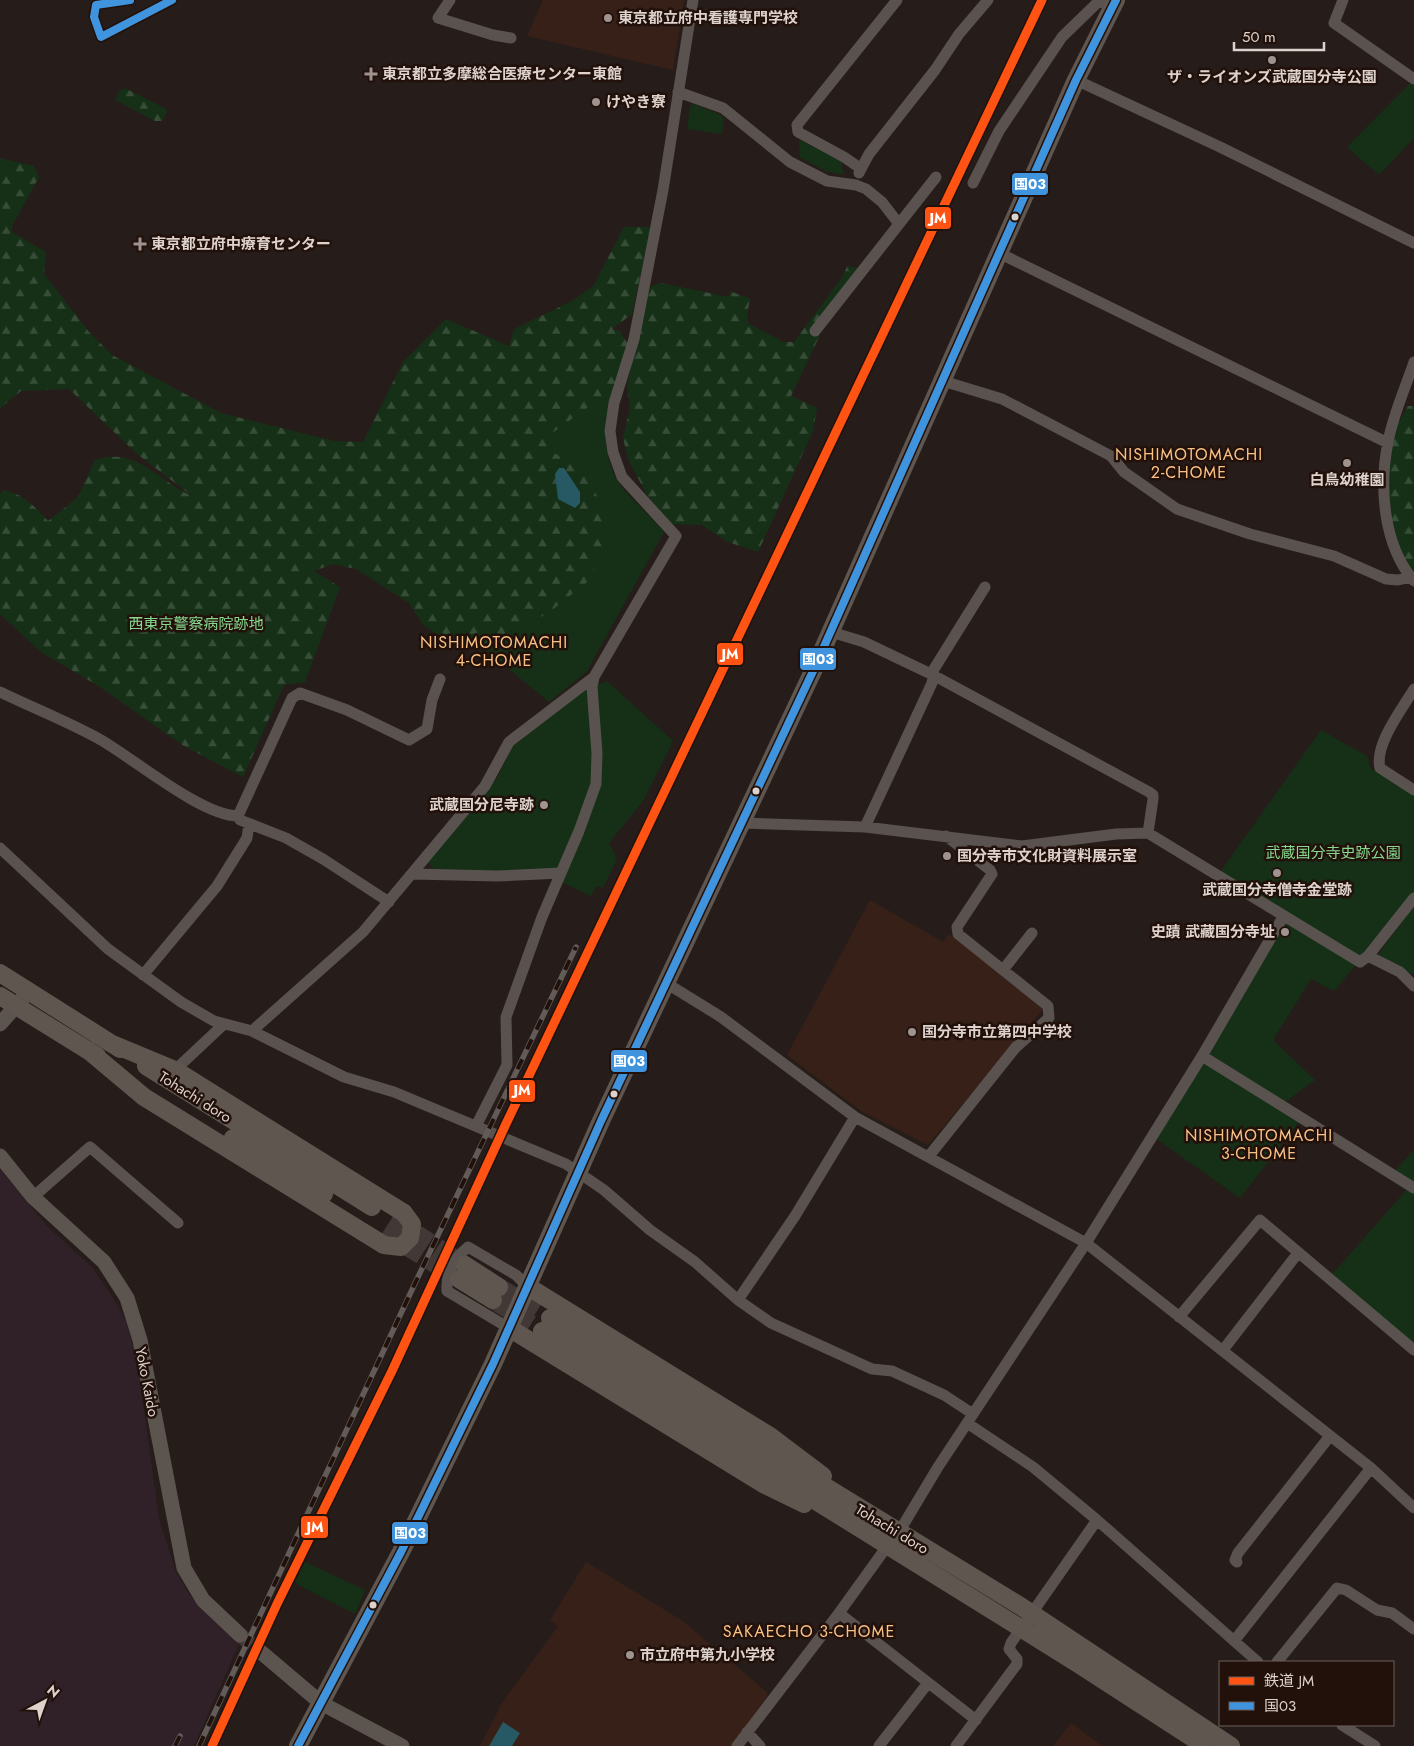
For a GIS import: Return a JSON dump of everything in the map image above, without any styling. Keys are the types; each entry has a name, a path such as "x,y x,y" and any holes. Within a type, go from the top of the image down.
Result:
{"main road":[{"path":"298,1746 400,1552 510,1328 601,1121 831,632 1076,80 1116,0"},
{"name":"Tohachi doro","path":"0,973 388,1225 277,1164 0,996"},
{"path":"88,1050 144,1097 384,1245 401,1247 410,1238 412,1224 404,1213 175,1070 110,1043"},
{"path":"462,1272 496,1293"},
{"path":"528,1286 770,1436 816,1470 866,1523"},
{"name":"Tohachi doro","path":"546,1324 894,1539 985,1606 1204,1746"},
{"path":"510,1328 765,1485 794,1500 866,1523"},
{"name":"Tohachi doro","path":"894,1539 931,1552 1031,1613 1231,1746"},
{"path":"931,1552 955,1574 994,1600 992,1606 985,1606"}],"street":[{"path":"450,0 438,18 493,35 511,38"},
{"path":"252,1031 363,932 485,786 509,742 594,677 676,536 622,477 612,452 610,432 614,404 634,339 663,190 693,0"},
{"path":"860,168 798,132 797,125 896,0"},
{"path":"856,185 860,168 935,70 959,34 988,0"},
{"path":"973,182 999,131 1062,37 1097,3 1116,0"},
{"path":"1343,0 1334,23 1414,79"},
{"path":"1076,80 1220,147 1414,243"},
{"path":"678,92 723,108 790,162 827,181 856,185 866,189 882,202 899,224"},
{"path":"815,330 936,177"},
{"path":"999,253 1388,443"},
{"path":"943,381 1002,399 1111,456 1124,472 1176,509 1250,534 1334,556 1386,579 1398,580 1412,579 1395,547 1387,517 1384,485 1388,443 1414,362"},
{"path":"865,826 932,683 933,676 985,587"},
{"path":"831,632 864,642 933,676 1149,792 1153,795 1153,799 1148,833"},
{"path":"476,1126 507,1065 506,1017 542,917 596,784 597,753 594,677"},
{"path":"238,816 292,698 300,693 347,710 409,740 427,729 432,700 440,679"},
{"path":"1414,689 1385,739 1378,758 1380,768 1414,790"},
{"path":"0,692 100,740 195,801 229,816 238,816"},
{"path":"238,816 240,820 286,838 323,859 389,902"},
{"path":"742,823 865,826 1022,846 1116,834 1148,833 1283,917 1360,962 1368,956 1414,898"},
{"path":"143,975 217,886 247,838 249,824"},
{"path":"929,1156 1016,1047 1049,1018 1048,1006 958,934 957,927 992,874 990,870 945,836"},
{"path":"0,848 108,949 181,1002 223,1025 252,1031 344,1077 394,1092 580,1172 650,1230 695,1262 738,1300 772,1323 872,1369 892,1371 944,1395 1098,1520 1257,1661"},
{"path":"413,874 497,876 561,873"},
{"path":"737,1746 894,1539 970,1418 1086,1243 1202,1056 1283,917"},
{"path":"1003,970 1032,933"},
{"path":"1368,956 1400,972 1414,986"},
{"path":"666,983 721,1017 855,1117 1086,1243 1371,1468 1414,1508"},
{"path":"0,1024 29,991"},
{"path":"175,1070 223,1025"},
{"path":"1202,1056 1414,1188"},
{"path":"738,1300 795,1216 855,1117"},
{"path":"33,1197 90,1147 178,1223"},
{"name":"Yoko Kaido","path":"0,1156 33,1197 104,1262 127,1298 140,1340 184,1568 203,1600 240,1635"},
{"path":"1180,1317 1260,1220 1414,1350"},
{"path":"510,1328 447,1291 446,1278 458,1254 468,1247 516,1275 528,1286"},
{"path":"1223,1350 1298,1253"},
{"path":"1237,1562 1235,1560 1238,1553 1330,1436"},
{"path":"1234,1641 1371,1468"},
{"path":"956,1746 1017,1664 1017,1659 1009,1649 1031,1613 1098,1520"},
{"path":"1279,1661 1338,1588 1346,1590 1377,1610 1392,1613 1414,1629"},
{"path":"839,1613 976,1720"},
{"path":"262,1653 321,1702 402,1746"},
{"path":"879,1746 928,1683"},
{"path":"1344,1726 1375,1746"},
{"path":"748,1732 760,1746"}],"shaded area":[{"name":"東京都立府中看護専門学校","path":"543,0 684,0 673,70 527,36"},
{"name":"国分寺市立第四中学校","path":"870,900 943,942 949,934 1042,1004 1043,1009 928,1145 861,1111 787,1055"},
{"path":"0,1169 46,1225 92,1267 126,1321 137,1359 159,1519 176,1572 189,1594 202,1609 240,1642 194,1746 0,1746"},
{"name":"市立府中第九小学校","path":"586,1562 683,1621 767,1692 767,1697 732,1746 480,1746 502,1703 558,1626 550,1620"},
{"path":"1071,1723 1102,1746 1053,1746"}],"green space":[{"path":"1414,79 1414,138 1379,175 1347,147"},
{"path":"125,88 166,109 167,112 162,121 155,121 115,100 119,91"},
{"path":"694,104 721,115 724,119 722,134 687,129 690,106"},
{"path":"799,140 841,161 844,175 825,171 800,157"},
{"name":"西東京警察病院跡地","path":"0,158 34,166 39,177 12,226 12,232 46,252 44,274 89,332 112,355 221,413 334,441 363,442 403,362 446,319 509,346 514,329 572,301 594,285 624,227 651,227 632,314 612,329 620,331 629,346 614,389 552,433 548,450 572,462 590,480 602,508 602,547 591,579 547,614 485,643 463,650 424,626 409,603 356,569 333,564 314,571 340,587 305,682 284,685 243,777 184,746 100,687 41,652 0,614 0,494 3,490 23,498 48,521 78,497 95,460 110,457 135,461 192,496 137,454 69,389 21,391 0,408"},
{"path":"847,266 858,268 820,321 819,337 791,396 817,408 813,431 758,552 728,542 702,525 672,524 648,497 628,459 623,438 630,408 627,385 649,287 661,283 729,297 730,291 750,299 747,314 748,323 783,342 794,342 843,276"},
{"path":"622,357 609,403 607,418 607,450 610,465 621,486 664,532 587,671 549,702 480,645 469,632 536,434"},
{"path":"1408,406 1414,406 1414,581 1387,517 1388,443"},
{"path":"607,681 673,741 643,801 609,843 617,859 603,888 596,886 591,896 562,882 567,868 495,872 434,869 427,862 497,778 513,746 586,689"},
{"name":"武蔵国分寺史跡公園","path":"1321,730 1367,756 1371,769 1414,794 1414,895 1334,991 1311,979 1273,1040 1315,1080 1281,1105 1302,1118 1240,1198 1151,1135 1283,917 1218,875"},
{"path":"1414,906 1414,972 1412,975 1398,964 1377,956"},
{"path":"1414,1150 1414,1350 1328,1279 1410,1186 1392,1174"},
{"path":"305,1562 365,1590 355,1614 295,1583"}],"water":[{"path":"559,468 564,468 580,492 580,503 575,508 558,499 555,474"},
{"path":"503,1722 520,1733 512,1746 489,1746"}],"tunnel":[{"path":"392,1218 465,1265"},
{"path":"383,1232 459,1279"},
{"path":"499,1287 550,1318"},
{"path":"493,1300 542,1331"},
{"path":"240,1635 262,1653"}],"railway":[{"path":"199,1746 417,1279 576,947"},
{"path":"175,1746 180,1736"}],"rail line":[{"name":"JM","path":"212,1746 277,1604 392,1371 505,1126 1042,0"}],"transit line":[{"name":"国03","path":"130,0 96,5 94,17 101,37 172,0"},
{"name":"国03","path":"298,1746 401,1552 493,1364 601,1121 814,669 1076,80 1116,0"}],"place":[{"name":"東京都立府中看護専門学校","path":"608,18"},
{"name":"ザ・ライオンズ武蔵国分寺公園","path":"1272,60"},
{"name":"東京都立多摩総合医療センター東館","path":"371,74"},
{"name":"けやき寮","path":"596,102"},
{"name":"東京都立府中療育センター","path":"140,244"},
{"name":"白鳥幼稚園","path":"1347,463"},
{"name":"武蔵国分尼寺跡","path":"544,805"},
{"name":"国分寺市文化財資料展示室","path":"947,856"},
{"name":"武蔵国分寺僧寺金堂跡","path":"1277,873"},
{"name":"史蹟 武藏国分寺址","path":"1285,932"},
{"name":"国分寺市立第四中学校","path":"912,1032"},
{"name":"市立府中第九小学校","path":"630,1655"}],"district":[{"name":"NISHIMOTOMACHI 2-CHOME","path":"1189,463"},
{"name":"NISHIMOTOMACHI 4-CHOME","path":"494,651"},
{"name":"NISHIMOTOMACHI 3-CHOME","path":"1259,1144"},
{"name":"SAKAECHO 3-CHOME","path":"809,1631"}]}
